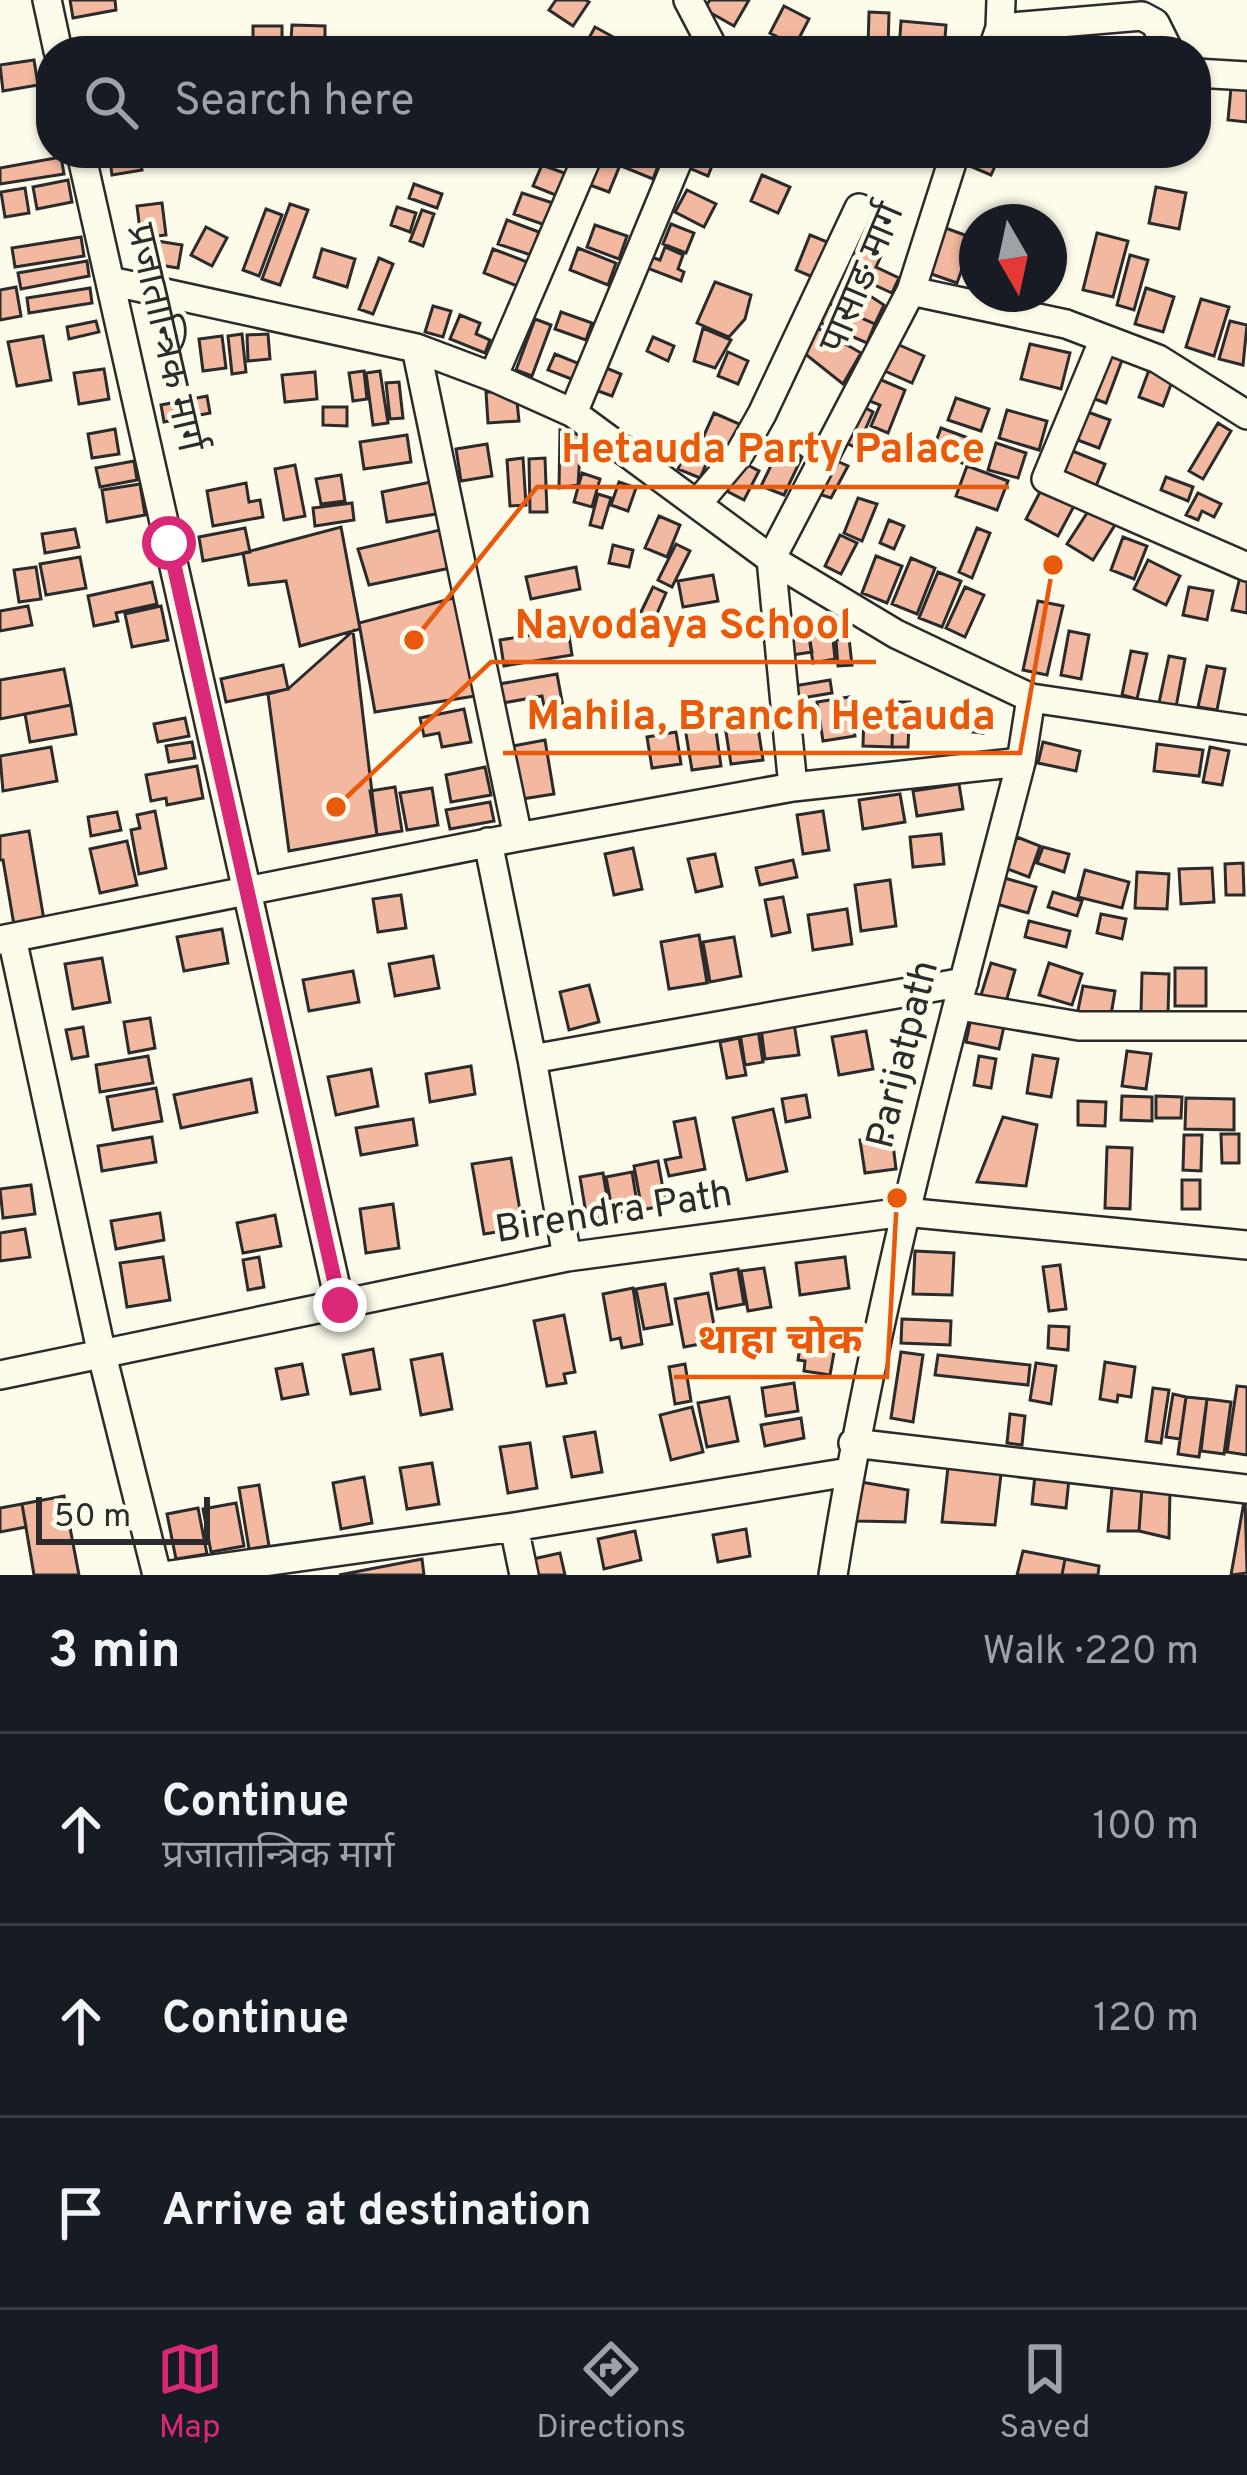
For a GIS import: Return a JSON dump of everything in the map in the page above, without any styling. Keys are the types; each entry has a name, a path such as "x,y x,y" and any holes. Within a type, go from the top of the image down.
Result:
{"street":[{"path":"47,0 55,36"},
{"path":"688,0 707,36"},
{"path":"998,26 1142,16 1155,22 1162,36"},
{"path":"1211,74 1247,76"},
{"name":"प्रजातान्त्रिक मार्ग","path":"84,168 340,1305"},
{"path":"494,376 584,168"},
{"path":"573,413 675,168"},
{"name":"पासाङ मार्ग","path":"771,559 911,291 950,168"},
{"path":"697,504 740,453 762,414 859,208"},
{"path":"110,281 416,348 494,376 573,413 771,559 896,634 1030,698 1247,730"},
{"path":"911,291 1066,324 1158,359 1247,415"},
{"path":"1104,339 1046,479 1247,567"},
{"path":"416,348 518,837"},
{"path":"771,559 793,787"},
{"name":"Parijatpath","path":"833,1575 854,1443 904,1211 1021,762 1030,698"},
{"path":"157,1575 6,939 488,842 793,787 1021,762"},
{"path":"488,842 567,1257"},
{"path":"532,1059 962,994 1079,1026 1247,1026"},
{"name":"Birendra Path","path":"0,1375 567,1257 904,1211 1247,1245"},
{"path":"854,1443 1247,1489"},
{"path":"170,1575 514,1527 850,1472"},
{"path":"514,1527 524,1575"}],"building":[{"path":"70,0 115,0 116,10 73,18"},
{"path":"556,0 589,2 573,26 549,10"},
{"path":"710,0 749,0 734,26 704,9"},
{"path":"784,6 809,19 800,36 770,33"},
{"path":"869,12 889,13 888,36 868,36"},
{"path":"901,21 946,25 945,36 900,36"},
{"path":"292,25 325,26 325,36 291,36"},
{"path":"253,26 282,26 282,36 253,36"},
{"path":"595,27 612,36 590,36"},
{"path":"34,60 36,85 3,91 0,65"},
{"path":"1231,88 1247,90 1247,122 1228,120"},
{"path":"36,162 36,168 63,168 64,174 0,184 0,168"},
{"path":"111,168 142,168 142,170 112,175"},
{"path":"541,168 567,174 558,196 533,186"},
{"path":"597,168 619,168 609,192 590,185"},
{"path":"626,168 657,168 653,179"},
{"path":"762,175 790,187 778,213 751,201"},
{"path":"68,180 72,202 37,209 33,187"},
{"path":"414,184 442,194 437,208 409,198"},
{"path":"1156,187 1186,193 1179,229 1149,223"},
{"path":"25,188 29,213 5,217 1,192"},
{"path":"687,190 716,204 704,227 675,212"},
{"path":"522,193 556,204 548,226 514,214"},
{"path":"162,203 166,235 141,238 137,206"},
{"path":"290,204 308,210 280,285 262,279"},
{"path":"397,207 416,213 410,232 391,225"},
{"path":"266,209 282,215 259,276 243,270"},
{"path":"422,210 434,214 423,246 410,241"},
{"path":"507,220 539,232 531,255 498,244"},
{"path":"671,224 694,233 686,253 663,244"},
{"path":"595,225 627,236 619,259 587,247"},
{"path":"940,226 959,233 957,283 923,271"},
{"path":"206,227 227,238 212,266 191,255"},
{"path":"1097,233 1128,241 1113,297 1083,290"},
{"path":"810,235 830,243 815,278 796,270"},
{"path":"81,237 84,256 15,267 12,248"},
{"path":"846,239 881,256 876,267 899,278 892,293 833,266"},
{"path":"151,240 182,245 178,268 147,263"},
{"path":"665,247 683,255 678,269 684,272 681,281 647,268 651,257 660,260"},
{"path":"578,248 616,263 608,285 570,270"},
{"path":"322,249 355,259 347,287 314,277"},
{"path":"493,249 530,263 520,287 484,273"},
{"path":"1130,255 1148,260 1134,310 1117,305"},
{"path":"379,258 393,264 373,314 359,309"},
{"path":"87,261 89,276 21,289 18,273"},
{"path":"835,273 884,305 875,324 823,301"},
{"path":"715,282 751,295 745,319 729,337 697,323"},
{"path":"16,287 21,316 0,320 0,290"},
{"path":"90,288 92,303 29,313 27,298"},
{"path":"1146,288 1174,297 1163,332 1135,324"},
{"path":"1201,299 1229,307 1214,356 1186,347"},
{"path":"823,301 875,324 867,343 814,320"},
{"path":"433,306 451,311 443,337 425,332"},
{"path":"561,312 592,323 586,340 555,329"},
{"path":"460,315 480,323 476,334 490,340 485,353 450,339"},
{"path":"535,319 551,325 532,376 516,370"},
{"path":"96,321 99,332 69,339 67,327"},
{"path":"1230,321 1247,325 1243,365 1219,359"},
{"path":"814,326 861,353 843,384 799,349"},
{"path":"703,328 731,340 715,368 694,361"},
{"path":"242,334 246,372 232,374 228,336"},
{"path":"268,334 270,359 248,361 247,335"},
{"path":"43,336 51,380 17,386 8,342"},
{"path":"222,336 226,368 203,371 199,339"},
{"path":"653,337 674,346 668,361 647,351"},
{"path":"897,344 924,356 912,383 885,371"},
{"path":"1030,344 1070,353 1061,389 1021,379"},
{"path":"1110,350 1124,355 1106,403 1092,398"},
{"path":"728,352 748,361 738,384 718,376"},
{"path":"555,354 580,364 574,380 548,370"},
{"path":"599,365 621,374 612,396 590,388"},
{"path":"104,369 109,399 79,404 74,373"},
{"path":"1149,370 1173,379 1163,406 1139,397"},
{"path":"364,371 367,399 353,401 349,373"},
{"path":"380,371 388,423 373,425 366,373"},
{"path":"315,372 317,399 285,402 282,375"},
{"path":"872,376 905,390 888,433 871,426 880,405 862,398"},
{"path":"399,382 403,418 390,419 386,383"},
{"path":"486,392 516,392 519,421 488,423"},
{"path":"207,396 210,413 164,422 161,405"},
{"path":"956,398 989,409 981,431 948,420"},
{"path":"856,403 873,412 857,448 837,439"},
{"path":"323,407 347,407 347,426 323,425"},
{"path":"1007,410 1047,421 1039,450 999,438"},
{"path":"1085,411 1110,420 1099,448 1075,439"},
{"path":"714,413 744,426 733,454 702,440"},
{"path":"1218,423 1231,431 1203,479 1189,471"},
{"path":"941,428 971,439 962,463 932,452"},
{"path":"115,429 119,454 92,458 88,434"},
{"path":"560,430 581,435 578,485 559,488"},
{"path":"407,435 411,462 364,469 360,442"},
{"path":"782,443 802,457 784,495 761,486"},
{"path":"996,443 1026,453 1018,478 988,470"},
{"path":"487,444 492,476 461,481 456,449"},
{"path":"1070,450 1105,464 1094,491 1059,477"},
{"path":"686,451 708,460 700,478 678,469"},
{"path":"523,458 526,505 510,506 507,460"},
{"path":"545,458 547,512 530,512 529,459"},
{"path":"830,458 848,466 831,498 813,492"},
{"path":"736,459 759,471 744,500 721,488"},
{"path":"134,461 137,480 100,487 96,468"},
{"path":"295,465 305,516 284,520 275,469"},
{"path":"967,466 1008,481 997,510 956,496"},
{"path":"582,473 600,479 592,507 574,502"},
{"path":"341,475 345,501 321,504 316,479"},
{"path":"1166,477 1193,487 1188,501 1161,490"},
{"path":"441,480 448,502 436,514 387,522 382,492"},
{"path":"619,482 636,488 628,511 611,505"},
{"path":"246,483 249,502 260,500 263,517 213,526 207,491"},
{"path":"140,484 145,515 107,522 102,490"},
{"path":"1041,490 1074,506 1058,536 1026,519"},
{"path":"1198,493 1221,504 1214,517 1202,511 1198,520 1186,515"},
{"path":"598,494 611,498 602,528 590,525"},
{"path":"858,498 877,504 862,541 844,533"},
{"path":"352,503 354,520 315,526 313,508"},
{"path":"1089,510 1115,525 1093,560 1067,544"},
{"path":"659,516 680,525 667,557 645,548"},
{"path":"889,520 904,526 894,549 880,543"},
{"path":"341,527 360,629 300,646 286,581 249,585 243,553"},
{"path":"245,528 250,552 203,561 199,537"},
{"path":"977,528 990,533 972,578 959,572"},
{"path":"75,529 79,547 45,553 42,534"},
{"path":"440,530 450,568 369,585 358,549"},
{"path":"840,535 857,543 841,574 825,566"},
{"path":"1123,537 1147,546 1134,579 1111,570"},
{"path":"676,544 690,551 672,587 658,580"},
{"path":"613,545 633,550 629,567 609,563"},
{"path":"876,556 902,566 887,603 862,593"},
{"path":"80,557 86,588 46,595 40,564"},
{"path":"911,558 935,568 917,614 892,604"},
{"path":"1148,560 1180,576 1166,605 1134,589"},
{"path":"36,567 41,599 19,602 14,570"},
{"path":"576,567 580,589 531,599 526,577"},
{"path":"938,572 961,581 942,627 919,618"},
{"path":"713,575 718,601 683,607 678,581"},
{"path":"1240,577 1247,579 1247,613 1232,610"},
{"path":"152,582 157,604 116,613 118,621 94,626 88,596"},
{"path":"653,587 666,593 655,618 641,612"},
{"path":"965,587 984,595 965,637 946,628"},
{"path":"1189,587 1213,591 1207,620 1183,615"},
{"path":"457,597 475,696 375,712 359,623"},
{"path":"1038,601 1063,606 1047,675 1023,670"},
{"path":"28,606 32,625 0,631 0,611"},
{"path":"161,606 168,640 132,647 125,614"},
{"path":"831,620 835,659 813,663 807,624"},
{"path":"807,624 812,652 792,655 789,627"},
{"path":"568,629 572,655 504,666 500,640"},
{"path":"353,631 377,835 289,851 268,694 288,689"},
{"path":"1069,631 1089,635 1081,679 1061,675"},
{"path":"849,638 852,665 838,666 836,640"},
{"path":"1131,651 1147,654 1137,699 1122,695"},
{"path":"1169,656 1185,659 1176,707 1159,703"},
{"path":"283,665 288,689 226,702 221,679"},
{"path":"1207,666 1225,669 1217,710 1198,707"},
{"path":"64,669 71,705 0,719 0,680"},
{"path":"557,674 566,723 548,726 542,696 503,703 499,684"},
{"path":"830,680 832,693 790,700 788,687"},
{"path":"849,697 855,736 823,741 817,702"},
{"path":"893,702 910,702 908,747 892,747"},
{"path":"71,705 76,734 30,742 25,714"},
{"path":"464,709 471,742 442,747 439,733 424,736 420,718"},
{"path":"864,711 893,712 892,747 863,746"},
{"path":"956,711 985,714 983,733 954,730"},
{"path":"185,718 189,736 158,742 154,724"},
{"path":"757,721 763,760 731,764 725,726"},
{"path":"715,724 721,766 692,770 685,728"},
{"path":"676,732 681,764 652,768 647,737"},
{"path":"545,740 554,794 522,799 513,746"},
{"path":"192,742 195,758 169,762 166,746"},
{"path":"1043,742 1080,751 1076,771 1038,763"},
{"path":"1157,744 1203,750 1199,776 1154,771"},
{"path":"51,747 57,781 3,791 0,756"},
{"path":"1210,747 1229,751 1222,785 1203,782"},
{"path":"197,766 203,798 167,805 166,798 151,801 146,775"},
{"path":"485,767 491,795 451,802 446,775"},
{"path":"959,784 963,809 917,816 913,791"},
{"path":"395,787 402,831 377,835 370,791"},
{"path":"432,788 438,825 407,830 400,793"},
{"path":"900,794 905,822 863,829 859,800"},
{"path":"490,802 494,821 450,829 446,810"},
{"path":"155,811 166,868 139,874 131,830 140,828 137,815"},
{"path":"823,811 829,850 803,854 797,815"},
{"path":"117,812 121,830 91,836 88,817"},
{"path":"29,831 44,920 14,925 0,860 0,836"},
{"path":"941,834 944,864 913,867 910,837"},
{"path":"1017,837 1040,846 1029,877 1005,868"},
{"path":"127,841 137,885 100,893 90,849"},
{"path":"1043,847 1069,854 1064,872 1037,863"},
{"path":"633,848 642,889 614,895 605,854"},
{"path":"715,854 722,886 696,892 688,859"},
{"path":"793,860 797,877 760,885 756,868"},
{"path":"1243,863 1244,895 1226,895 1225,864"},
{"path":"1212,868 1214,902 1181,904 1179,869"},
{"path":"1085,870 1129,882 1122,908 1078,897"},
{"path":"1137,872 1169,874 1167,909 1135,908"},
{"path":"1001,877 1036,887 1028,913 993,903"},
{"path":"890,880 896,926 861,931 855,885"},
{"path":"1053,892 1082,901 1077,916 1048,907"},
{"path":"401,895 406,928 378,932 373,899"},
{"path":"783,897 790,932 772,936 765,900"},
{"path":"847,909 852,944 813,950 808,915"},
{"path":"1101,914 1126,919 1122,939 1097,933"},
{"path":"1029,921 1070,931 1066,947 1025,937"},
{"path":"222,929 228,963 184,971 177,937"},
{"path":"699,935 707,983 669,989 661,942"},
{"path":"734,937 741,976 710,982 703,942"},
{"path":"433,956 439,988 395,996 389,964"},
{"path":"102,958 110,1002 73,1009 65,964"},
{"path":"991,963 1015,970 1006,1002 981,995"},
{"path":"1049,963 1082,974 1072,1005 1039,995"},
{"path":"1175,968 1206,968 1206,1006 1175,1006"},
{"path":"353,971 359,1002 309,1011 303,980"},
{"path":"1142,973 1169,974 1168,1015 1141,1014"},
{"path":"589,985 599,1022 569,1030 560,992"},
{"path":"1083,986 1115,991 1110,1021 1077,1015"},
{"path":"973,1009 1006,1017 999,1049 966,1042"},
{"path":"150,1018 155,1048 129,1053 124,1022"},
{"path":"901,1021 918,1025 908,1066 891,1062"},
{"path":"794,1023 799,1055 765,1059 761,1028"},
{"path":"83,1027 88,1056 72,1059 66,1030"},
{"path":"758,1030 763,1062 745,1065 740,1033"},
{"path":"866,1031 873,1069 839,1075 832,1037"},
{"path":"739,1038 746,1075 727,1078 720,1042"},
{"path":"1127,1051 1151,1054 1146,1089 1122,1086"},
{"path":"1033,1055 1058,1059 1051,1097 1027,1093"},
{"path":"148,1056 153,1083 100,1092 96,1065"},
{"path":"979,1056 996,1059 991,1088 974,1085"},
{"path":"471,1066 475,1094 430,1102 426,1074"},
{"path":"371,1069 378,1106 336,1115 328,1077"},
{"path":"251,1079 257,1112 181,1128 174,1095"},
{"path":"156,1088 162,1121 113,1130 107,1097"},
{"path":"806,1095 810,1117 786,1122 782,1099"},
{"path":"1122,1096 1152,1097 1152,1121 1121,1120"},
{"path":"1156,1096 1182,1097 1181,1118 1156,1118"},
{"path":"1186,1098 1234,1099 1234,1130 1185,1129"},
{"path":"1078,1101 1106,1102 1105,1126 1078,1125"},
{"path":"773,1109 787,1171 747,1180 733,1118"},
{"path":"1003,1117 1037,1125 1026,1186 977,1182"},
{"path":"695,1118 705,1169 669,1176 665,1160 681,1157 674,1122"},
{"path":"413,1119 417,1145 361,1155 356,1128"},
{"path":"1221,1134 1239,1134 1239,1163 1222,1163"},
{"path":"1184,1135 1202,1135 1201,1171 1183,1170"},
{"path":"892,1136 896,1169 865,1173 860,1140"},
{"path":"152,1137 156,1162 102,1171 98,1146"},
{"path":"1107,1147 1132,1148 1130,1209 1105,1208"},
{"path":"511,1158 523,1228 484,1234 472,1164"},
{"path":"658,1161 666,1205 642,1210 634,1166"},
{"path":"632,1172 638,1209 613,1214 606,1177"},
{"path":"603,1173 610,1216 587,1220 580,1177"},
{"path":"1182,1180 1200,1180 1200,1209 1182,1209"},
{"path":"31,1185 35,1214 3,1218 0,1189"},
{"path":"393,1204 399,1248 366,1253 360,1209"},
{"path":"160,1213 164,1240 116,1249 111,1221"},
{"path":"275,1215 281,1246 243,1253 237,1223"},
{"path":"25,1229 30,1257 0,1261 0,1233"},
{"path":"915,1251 954,1253 952,1295 913,1294"},
{"path":"163,1257 170,1300 127,1307 120,1263"},
{"path":"259,1257 264,1287 248,1290 243,1260"},
{"path":"845,1257 849,1288 800,1295 796,1263"},
{"path":"1060,1265 1066,1309 1049,1311 1043,1267"},
{"path":"764,1268 771,1307 748,1311 741,1271"},
{"path":"738,1269 744,1304 717,1309 711,1274"},
{"path":"665,1284 672,1324 644,1329 636,1289"},
{"path":"633,1288 642,1344 622,1348 620,1338 611,1340 603,1294"},
{"path":"708,1293 717,1341 684,1347 675,1299"},
{"path":"564,1315 575,1372 564,1374 566,1383 547,1386 534,1321"},
{"path":"902,1319 951,1321 950,1345 901,1343"},
{"path":"1049,1326 1069,1327 1068,1350 1048,1348"},
{"path":"801,1341 835,1347 830,1375 804,1371 805,1361 798,1360"},
{"path":"373,1349 380,1389 351,1394 343,1355"},
{"path":"901,1352 923,1355 913,1422 891,1418"},
{"path":"442,1354 452,1409 421,1415 411,1360"},
{"path":"938,1355 1030,1365 1028,1385 935,1375"},
{"path":"1105,1362 1135,1367 1131,1397 1118,1395 1117,1402 1100,1399"},
{"path":"1036,1363 1056,1366 1051,1404 1030,1400"},
{"path":"302,1364 308,1394 282,1399 276,1369"},
{"path":"685,1364 691,1401 675,1404 669,1367"},
{"path":"794,1383 798,1411 766,1416 762,1388"},
{"path":"1237,1386 1247,1387 1247,1455 1227,1452"},
{"path":"1153,1388 1169,1390 1161,1443 1146,1441"},
{"path":"1173,1394 1186,1397 1180,1439 1166,1437"},
{"path":"729,1397 738,1441 707,1447 698,1403"},
{"path":"1186,1397 1207,1399 1199,1457 1178,1454"},
{"path":"1207,1399 1231,1402 1224,1454 1201,1451"},
{"path":"692,1407 703,1452 671,1460 660,1415"},
{"path":"1010,1414 1025,1416 1022,1445 1007,1443"},
{"path":"801,1418 804,1438 765,1446 761,1425"},
{"path":"595,1432 602,1472 572,1477 564,1437"},
{"path":"530,1443 537,1488 508,1493 500,1447"},
{"path":"432,1463 439,1504 407,1509 400,1468"},
{"path":"948,1467 1001,1474 995,1525 942,1522"},
{"path":"1035,1475 1069,1479 1066,1508 1032,1504"},
{"path":"364,1477 372,1523 341,1529 333,1483"},
{"path":"1113,1477 1142,1487 1139,1531 1108,1531"},
{"path":"861,1482 908,1490 905,1522 856,1521"},
{"path":"259,1485 269,1546 249,1549 239,1488"},
{"path":"1142,1487 1170,1489 1169,1538 1139,1531"},
{"path":"64,1496 79,1575 34,1575 22,1504"},
{"path":"1245,1496 1247,1573 1231,1575"},
{"path":"236,1503 244,1546 211,1552 203,1509"},
{"path":"22,1504 26,1527 0,1532 0,1508"},
{"path":"198,1508 207,1554 176,1559 167,1514"},
{"path":"746,1529 750,1556 718,1562 713,1535"},
{"path":"635,1531 641,1560 604,1569 598,1539"},
{"path":"1023,1551 1065,1559 1062,1575 1017,1575"},
{"path":"560,1553 565,1575 527,1575 524,1561"},
{"path":"422,1559 424,1575 339,1575"},
{"path":"1065,1559 1099,1566 1098,1575 1062,1575"}],"place":[{"name":"Mahila, Branch Hetauda","path":"1053,565"},
{"name":"Hetauda Party Palace","path":"414,640"},
{"name":"Navodaya School","path":"336,807"},
{"name":"थाहा चोक","path":"897,1198"}],"route":[{"path":"169,543 340,1305"}]}
